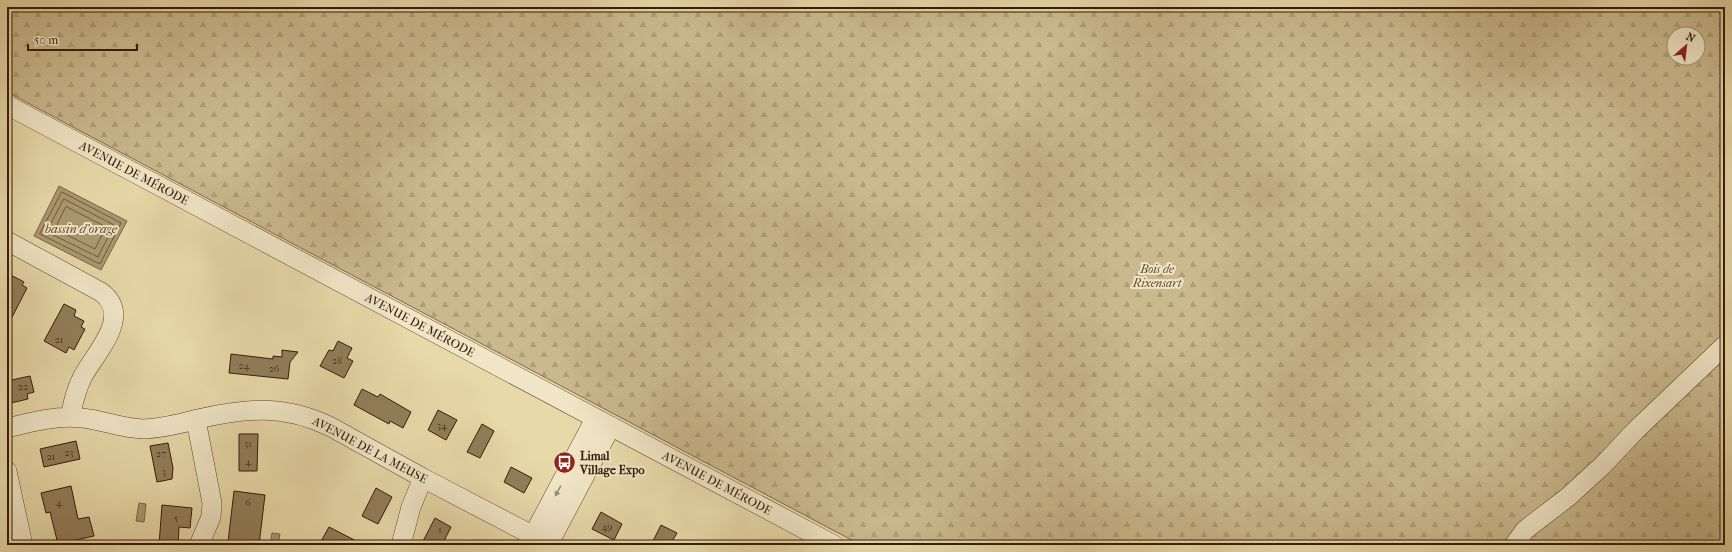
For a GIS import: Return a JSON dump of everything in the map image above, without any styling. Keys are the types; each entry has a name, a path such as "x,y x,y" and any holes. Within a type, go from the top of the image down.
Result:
{"street":[{"name":"AVENUE DE MÉRODE","path":"7,105 834,545"},
{"path":"7,242 101,292 106,296 112,306 114,323 79,385 70,417"},
{"path":"1514,545 1525,530 1568,497 1603,465 1636,430 1725,345"},
{"name":"AVENUE DE LA MEUSE","path":"7,428 34,422 70,417 93,419 144,429 167,427 231,412 259,409 295,413 317,420 542,543"},
{"path":"196,420 212,503 211,517 199,545"},
{"path":"542,543 603,422"},
{"path":"7,471 23,545"},
{"path":"401,545 411,507 423,478"}],"green space":[{"name":"Bois de Rixensart","path":"7,7 1725,7 1725,545 861,545 7,92"}],"water":[{"name":"bassin d'orage","path":"59,186 127,221 101,270 34,236"},
{"path":"139,503 146,504 144,522 136,521"},
{"path":"272,533 280,534 278,545 270,545"}],"building":[{"path":"7,273 24,282 22,285 27,288 7,327"},
{"path":"64,304 76,310 74,316 84,321 81,327 85,329 74,350 69,347 66,353 44,341"},
{"path":"338,341 352,348 347,358 353,361 344,378 320,366 329,350 333,351"},
{"path":"282,350 298,352 290,362 288,379 229,373 231,354 273,359 273,356 282,357"},
{"path":"30,376 34,392 27,394 28,399 7,404 7,381"},
{"path":"362,389 378,397 380,394 411,412 403,428 390,421 389,424 354,405"},
{"path":"438,410 457,420 446,440 428,430"},
{"path":"482,424 494,431 480,458 467,452"},
{"path":"239,434 258,434 257,471 239,471"},
{"path":"76,441 80,459 44,467 40,449"},
{"path":"168,443 173,468 172,479 157,482 150,446"},
{"path":"511,467 532,478 524,493 504,482"},
{"path":"71,486 78,519 89,517 94,536 58,544 50,512 46,513 41,493"},
{"path":"376,488 392,497 378,524 362,516"},
{"path":"234,491 265,495 259,545 228,542"},
{"path":"162,505 192,508 190,528 179,527 178,545 159,545"},
{"path":"601,512 622,524 614,540 592,529"},
{"path":"435,518 451,527 442,545 421,545"},
{"path":"661,525 677,533 670,545 651,545"},
{"path":"329,527 364,545 319,545"}],"place":[{"name":"Limal Village Expo","path":"565,463"}]}
